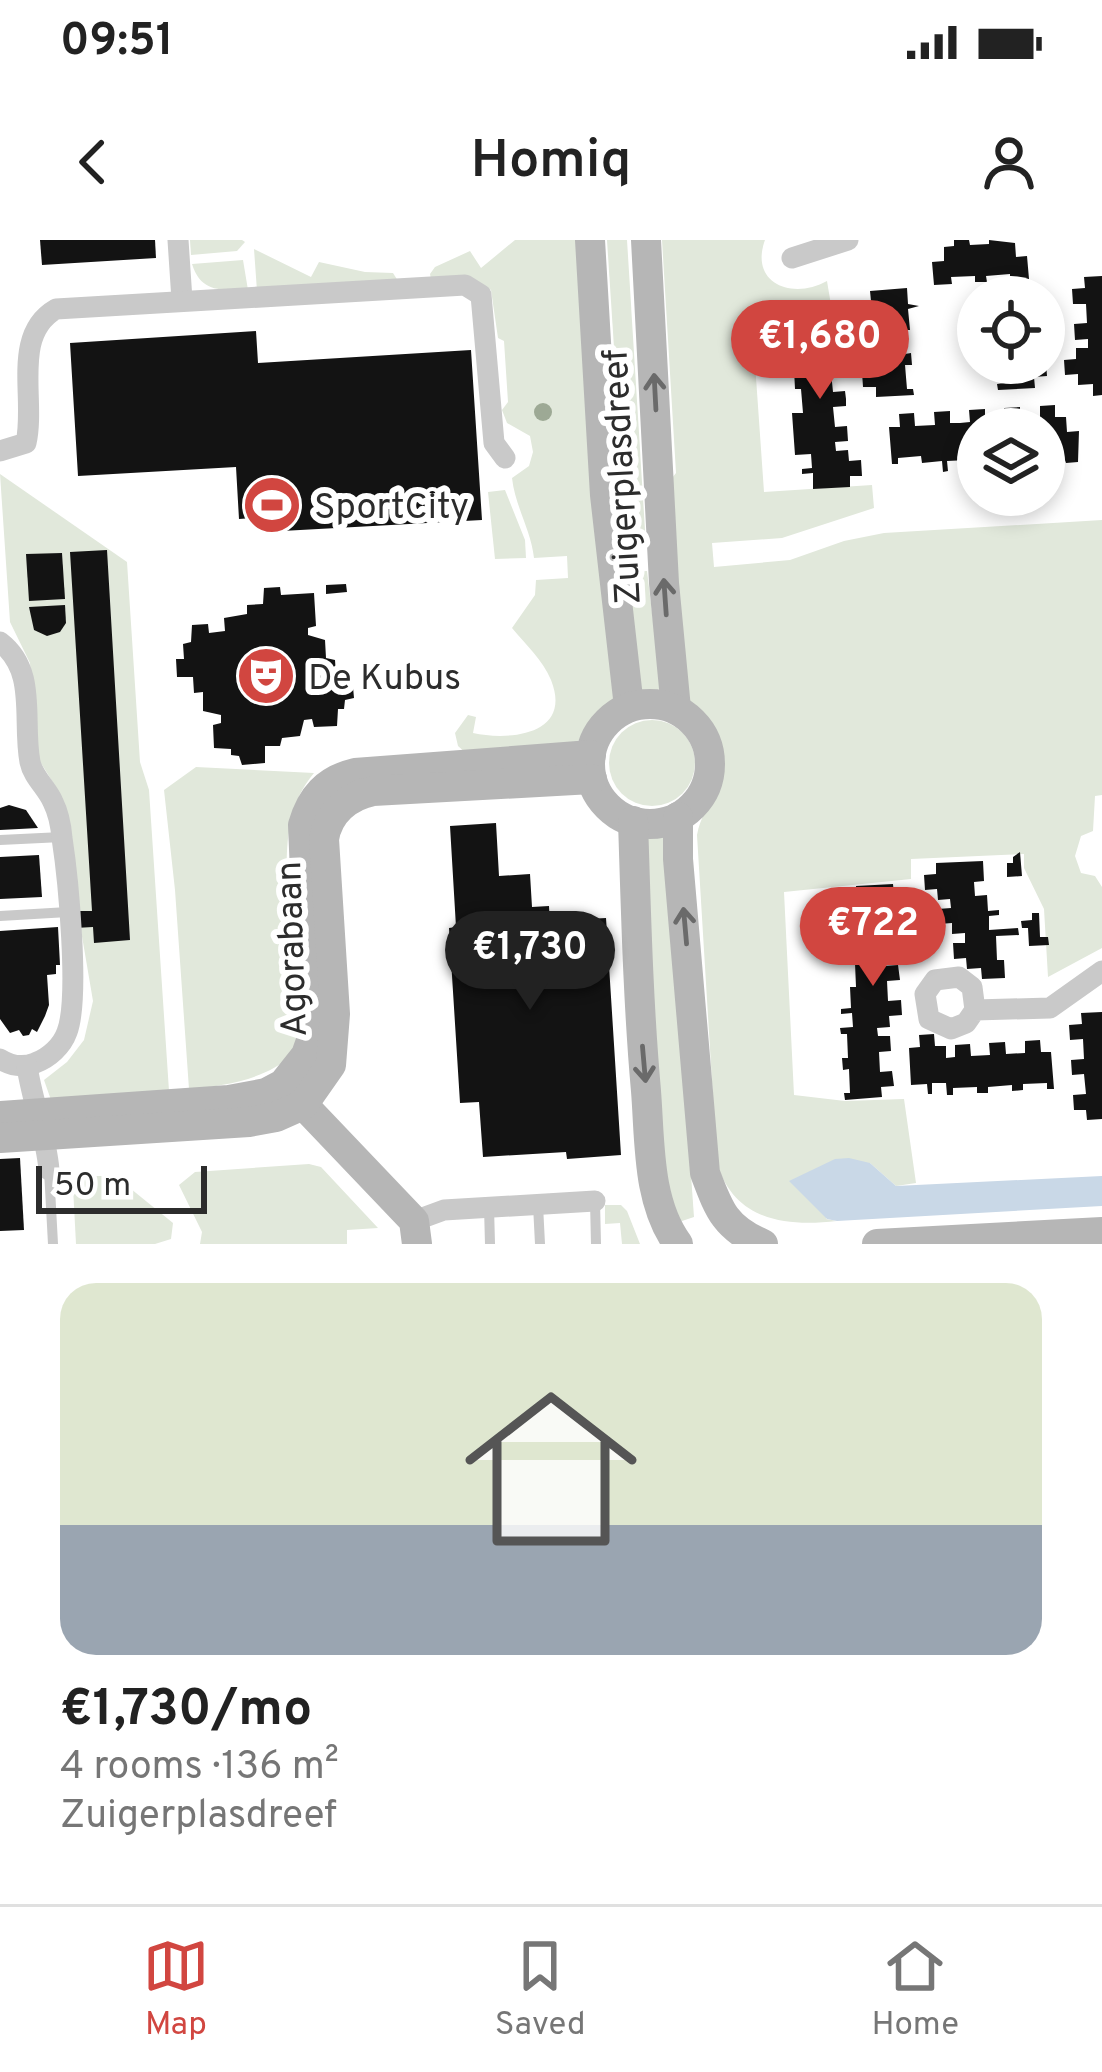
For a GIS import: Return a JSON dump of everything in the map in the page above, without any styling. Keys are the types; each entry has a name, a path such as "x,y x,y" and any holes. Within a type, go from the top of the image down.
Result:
{"main road":[{"name":"Zuigerplasdreef","path":"590,240 605,495 628,707"},
{"name":"Zuigerplasdreef","path":"646,240 664,583 676,709"},
{"path":"652,704 676,709 704,735 710,753 705,790 678,817 656,824 633,821 601,798 591,767 603,726 628,707 652,704"},
{"name":"Agorabaan","path":"293,1095 326,1075 335,1037 324,839 338,810 357,795 373,791 591,767"},
{"path":"678,817 705,1173 718,1208 736,1233 763,1244"},
{"path":"633,821 640,1023 654,1189 678,1244"},
{"path":"0,1116 249,1122 276,1117 293,1095 416,1233"},
{"path":"0,1138 37,1115"},
{"path":"877,1244 1102,1232"}],"street":[{"path":"178,240 182,301"},
{"path":"793,258 848,240"},
{"path":"0,451 26,442 30,334 42,317 56,309 465,285 481,295 494,443 505,458"},
{"path":"0,642 13,651 24,670 31,767 54,803 62,837 70,944 68,1030 58,1047 27,1066 10,1066 0,1059"},
{"path":"976,1010 1050,1008 1102,971"},
{"path":"27,1066 49,1170"},
{"path":"416,1233 431,1212 595,1201"}],"lane":[{"path":"0,840 62,837"},
{"path":"0,916 68,912"},
{"path":"49,1170 53,1244"},
{"path":"595,1201 596,1244"},
{"path":"538,1204 540,1244"},
{"path":"489,1207 490,1244"}],"shaded area":[{"path":"190,240 245,242 237,251 191,255"},
{"path":"515,240 578,240 615,699 583,738 563,749 468,755 458,746 455,733 468,715 476,717 473,733 503,736 534,730 553,713 555,698 548,673 512,628 535,595 536,580 568,578 567,556 534,558 516,498 512,478 529,466 533,452 530,436 507,423 502,410 508,402 504,341 498,338 491,290 472,278 431,279 430,274 470,251 481,268"},
{"path":"607,240 627,240 646,546 627,547"},
{"path":"662,240 765,240 763,268 777,284 801,289 827,281 832,311 771,307 770,348 754,349 764,492 872,485 874,508 782,538 712,543 714,567 790,560 884,533 1102,520 1102,795 1095,796 1093,831 1081,836 1075,856 1081,873 1095,876 1102,887 1102,948 1048,977 1044,909 1024,868 1024,854 911,859 911,879 784,892 794,1095 845,1101 904,1099 916,1183 896,1186 870,1163 826,1219 837,1221 798,1222 764,1216 736,1197 717,1164 697,835 721,765 711,731 687,703 666,486 676,473"},
{"path":"254,249 311,277 319,262 393,273 398,281 257,291"},
{"path":"243,260 248,290 207,285 192,264"},
{"path":"0,474 127,562 140,762 149,790 169,1091 51,1100 44,1080 84,1040 93,1001 57,789 36,755 30,663 10,622"},
{"path":"505,490 525,540 526,558 495,559 488,492"},
{"path":"647,571 661,687 656,692 639,692 628,572"},
{"path":"652,720 683,732 695,763 683,794 652,806 621,794 609,763 621,732"},
{"path":"196,767 314,773 295,805 287,858 289,944 303,986 304,1035 278,1066 236,1082 189,1089 164,790"},
{"path":"648,836 667,836 694,1217 682,1221 670,1216 645,981"},
{"path":"321,1167 378,1228 347,1230 347,1244 200,1244 202,1232 179,1185 195,1172"},
{"path":"82,1176 115,1176 173,1223 171,1239 155,1244 76,1244 73,1187"},
{"path":"605,1205 621,1205 627,1211 640,1244 622,1244 620,1223 605,1224"}],"water":[{"path":"835,1159 870,1163 896,1186 1102,1176 1102,1206 827,1219 789,1181"}],"building":[{"path":"40,240 155,240 156,258 42,265"},
{"path":"954,240 969,240 970,245 989,244 989,240 1015,243 1016,257 1027,256 1029,276 957,276 951,277 952,284 934,285 932,262 944,261 944,247 954,246"},
{"path":"1102,276 1102,395 1093,396 1093,384 1078,385 1078,374 1065,375 1065,360 1076,359 1076,348 1088,348 1088,339 1075,340 1074,324 1087,323 1086,304 1073,304 1072,289 1085,288 1084,277"},
{"path":"907,288 908,304 919,306 908,309 910,330 903,330 905,354 911,353 912,365 905,365 907,389 913,389 914,395 876,397 876,387 863,387 862,372 875,371 874,351 861,352 860,337 873,336 871,317 859,317 858,302 871,301 870,291"},
{"path":"828,310 828,321 841,320 842,328 842,336 829,336 831,356 843,356 844,371 831,372 833,392 845,391 846,399 846,406 833,407 835,427 847,426 848,441 835,442 836,451 848,450 849,461 861,460 862,476 850,476 850,487 813,489 813,473 802,474 802,469 812,468 811,454 795,455 792,413 803,413 801,389 795,389 794,369 784,369 784,364 794,364 793,343 799,343 797,319 791,319 791,313"},
{"path":"256,331 258,363 471,350 482,520 282,531 281,522 239,519 236,467 78,476 70,343"},
{"path":"997,384 1035,384 1035,388 998,390"},
{"path":"950,411 950,423 957,423 957,461 947,461 948,471 943,472 942,461 922,463 921,456 898,458 898,464 892,464 889,427 900,427 899,414 914,413 915,426 935,425 934,412"},
{"path":"1065,417 1067,432 1079,431 1078,462 1066,463"},
{"path":"107,550 130,940 94,943 93,927 75,928 74,911 92,911 70,552"},
{"path":"62,553 65,599 29,601 26,554"},
{"path":"346,584 347,592 326,594 326,585"},
{"path":"280,587 281,595 314,593 316,626 308,628 308,635 325,640 326,658 335,660 336,675 352,676 354,698 338,709 337,726 314,727 312,719 304,720 300,736 282,738 280,746 265,746 265,763 242,765 231,749 214,748 213,725 221,723 221,715 203,711 203,692 194,693 193,677 177,677 176,659 184,659 183,644 191,642 192,625 208,624 209,633 225,631 224,618 247,614 247,605 263,604 264,588"},
{"path":"65,605 66,623 60,632 47,636 34,630 29,607"},
{"path":"9,805 26,810 38,828 0,830 0,808"},
{"path":"496,823 499,876 530,874 532,907 549,906 550,926 552,921 606,918 621,1155 567,1159 566,1152 483,1157 479,1102 460,1103 449,928 456,927 450,826"},
{"path":"1020,852 1022,876 1007,877 1007,863 1013,863"},
{"path":"39,855 42,897 0,899 0,857"},
{"path":"983,861 984,881 974,882 975,896 987,895 988,911 999,910 999,915 989,916 989,930 1018,928 1019,935 996,936 997,960 1004,960 1005,978 982,979 981,968 967,969 966,958 954,959 953,943 965,943 965,933 952,934 952,923 939,924 938,909 951,908 950,899 938,900 937,889 925,890 924,875 936,874 936,863"},
{"path":"893,884 894,895 907,894 907,909 895,910 896,930 909,929 910,944 897,945 898,956 885,956 886,966 898,965 900,980 887,981 888,1001 901,1000 902,1015 889,1016 890,1027 877,1028 878,1036 890,1036 891,1051 879,1052 880,1072 892,1071 894,1086 881,1087 882,1097 845,1100 844,1093 850,1093 849,1069 843,1070 842,1058 848,1058 847,1034 841,1034 840,1028 853,1027 852,1013 841,1014 841,1009 851,1008 850,987 856,987 855,963 849,964 848,957 861,956 860,942 849,943 849,938 860,937 858,907 847,908 847,903 857,902 856,886"},
{"path":"1032,913 1039,913 1040,937 1048,937 1049,945 1029,946 1028,928 1022,928 1021,921 1032,920"},
{"path":"58,927 60,965 56,965 56,974 47,975 45,1016 37,1032 10,1033 0,1019 0,931"},
{"path":"1102,1012 1102,1119 1087,1120 1086,1110 1074,1110 1073,1095 1086,1094 1084,1074 1072,1075 1071,1060 1084,1059 1083,1039 1070,1040 1069,1025 1082,1024 1081,1013"},
{"path":"934,1034 935,1046 946,1046 946,1058 955,1057 955,1045 970,1044 971,1056 990,1055 989,1043 1005,1042 1006,1054 1025,1053 1025,1041 1040,1040 1041,1052 1051,1052 1054,1089 1047,1089 1047,1083 1023,1084 1023,1090 1012,1091 1012,1085 988,1087 988,1093 977,1093 977,1087 953,1088 953,1095 947,1095 946,1083 932,1083 932,1094 928,1094 927,1084 911,1085 909,1048 920,1047 919,1035"},
{"path":"20,1158 24,1230 0,1231 0,1159"}],"place":[{"name":"SportCity","path":"272,505"},
{"name":"De Kubus","path":"266,676"}]}
